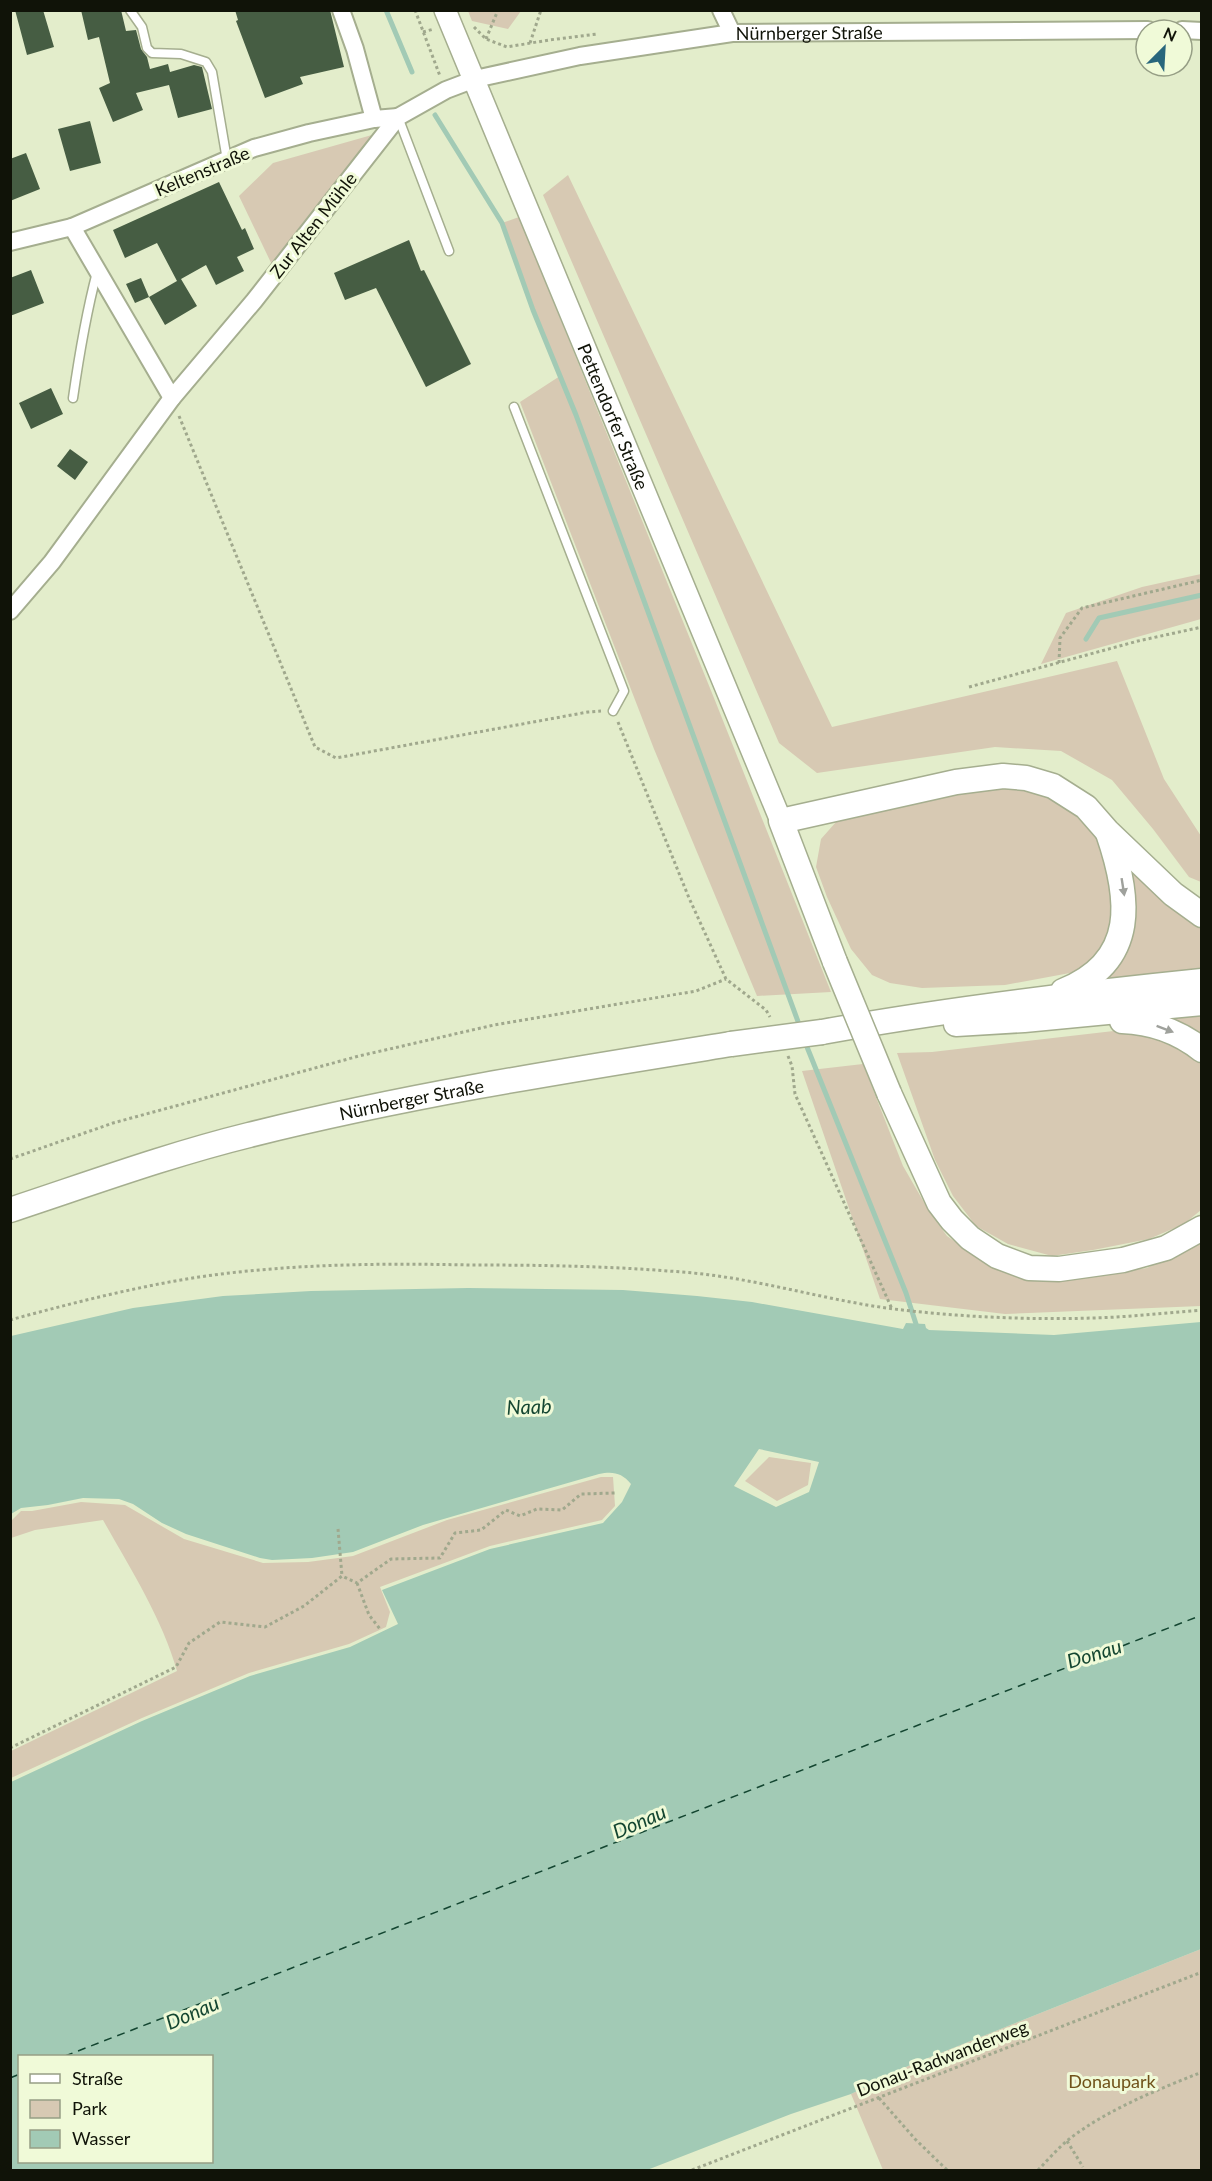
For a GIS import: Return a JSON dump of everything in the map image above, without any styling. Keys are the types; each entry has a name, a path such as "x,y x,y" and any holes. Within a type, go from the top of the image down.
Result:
{"main road":[{"path":"1202,915 1173,894 1107,831 1086,807 1053,786 1026,778 1002,776 956,782 781,821 835,962 889,1093 939,1203 970,1238 997,1256 1029,1268 1059,1269 1123,1260 1166,1248 1202,1228"},
{"path":"1047,997 1077,986 1093,975 1107,961 1117,944 1124,920 1124,897 1120,874 1107,831"},
{"path":"822,1032 1047,997 1202,981"},
{"path":"822,1032 1024,1020 1202,1004"},
{"path":"1024,1020 1135,1021 1172,1031 1202,1050"},
{"name":"Nürnberger Straße","path":"10,1210 132,1169 246,1136 380,1104 731,1044 822,1032"}],"street":[{"path":"341,10 355,49 374,119"},
{"path":"721,10 732,33"},
{"name":"Pettendorfer Straße","path":"448,17 781,821"},
{"name":"Nürnberger Straße","path":"475,79 580,56 732,33 1134,30"},
{"name":"Zur Alten Mühle","path":"10,611 52,562 172,398 254,301 398,117 446,90 475,79"},
{"name":"Keltenstraße","path":"10,242 72,227 254,148 374,119 398,117"},
{"path":"72,227 172,398"}],"lane":[{"path":"130,10 142,27 147,48 152,53 181,54 206,62 212,72 227,160"},
{"path":"398,117 449,251"},
{"path":"73,398 84,330 98,271"},
{"path":"514,407 624,691 613,711"}],"path":[{"path":"415,10 446,90"},
{"path":"486,39 498,10"},
{"path":"530,43 541,10"},
{"path":"423,32 448,17 466,18 486,39 507,47 597,34"},
{"path":"172,398 315,747 336,758 588,712 613,711 689,898 726,979 766,1010 771,1019"},
{"path":"1059,663 1060,638 1082,608 1202,580"},
{"path":"969,687 1138,641 1202,627"},
{"path":"10,1159 113,1123 359,1056 494,1025 696,991 726,979"},
{"path":"784,1047 792,1066 795,1094 892,1309"},
{"path":"10,1320 85,1299 199,1277 290,1267 420,1264 560,1266 683,1272 759,1283 892,1309 929,1312 1051,1319 1202,1310"},
{"path":"357,1583 391,1560 440,1558 455,1533 481,1530 506,1510 520,1516 537,1509 562,1510 581,1494 615,1493"},
{"path":"338,1529 342,1576"},
{"path":"342,1576 357,1583 369,1614 380,1629"},
{"path":"10,1748 176,1667 189,1643 220,1622 266,1627 304,1606 342,1576"},
{"name":"Donau-Radwanderweg","path":"692,2170 1202,1972"},
{"path":"1038,2170 1067,2141 1092,2124 1130,2104 1202,2072"},
{"path":"878,2097 915,2139 947,2170"},
{"path":"1067,2141 1083,2167"}],"green space":[{"path":"468,11 521,11 508,29 472,21"},
{"path":"379,133 274,269 239,196 273,163"},
{"path":"568,175 832,727 1117,661 1164,779 1201,836 1201,882 1189,877 1112,780 1061,751 995,747 817,773 779,743 543,195"},
{"path":"519,217 831,992 757,996 654,749 520,402 560,376 533,310 502,223"},
{"path":"1201,574 1201,619 1041,664 1066,613 1142,587"},
{"path":"980,789 1017,789 1043,795 1071,811 1098,839 1110,871 1117,914 1109,940 1092,965 1070,973 1005,985 922,988 890,983 872,975 851,949 827,897 816,867 821,839 836,822 868,811"},
{"path":"1129,864 1201,926 1201,970 1110,978 1109,974 1118,966 1128,940"},
{"path":"1201,1012 1201,1038 1171,1022 1170,1015"},
{"path":"1131,1029 1157,1034 1201,1062 1201,1210 1184,1224 1149,1239 1052,1256 1008,1244 976,1226 953,1196 935,1160 897,1053 932,1052"},
{"path":"863,1064 903,1166 929,1211 947,1236 980,1259 1023,1276 1073,1279 1147,1268 1201,1239 1201,1306 1005,1314 880,1299 802,1071"},
{"path":"769,1457 811,1463 808,1485 777,1501 745,1481"},
{"path":"601,1477 613,1477 615,1506 602,1520 490,1546 380,1587 390,1612 386,1627 349,1644 249,1673 142,1718 11,1778 11,1751 177,1671 154,1613 103,1520 35,1530 11,1538 11,1521 21,1511 81,1502 125,1505 184,1539 263,1563 308,1562 353,1556 447,1520"},
{"name":"Donaupark","path":"1201,1949 1201,2170 883,2170 851,2094 908,2066"}],"water":[{"path":"468,1288 623,1290 752,1302 903,1329 906,1323 925,1324 929,1330 1054,1335 1201,1322 1201,1949 908,2066 851,2094 791,2114 647,2170 11,2170 11,1782 142,1721 250,1676 350,1647 398,1624 382,1590 490,1549 603,1523 622,1502 631,1484 617,1474 599,1474 423,1525 353,1552 312,1558 272,1560 186,1534 162,1523 133,1504 119,1499 83,1498 21,1508 11,1514 11,1336 133,1308 223,1296 311,1291","holes":["759,1449 819,1462 809,1492 776,1507 734,1486"]}],"building":[{"path":"15,10 43,10 54,47 27,55"},
{"path":"81,10 121,10 126,31 136,30 150,69 168,64 170,72 194,65 202,67 212,109 178,118 169,85 136,93 143,110 113,122 99,88 110,83 99,37 88,40"},
{"path":"235,10 330,10 344,67 300,77 303,84 265,98 236,21 238,20"},
{"path":"90,121 101,163 70,171 58,129"},
{"path":"26,153 40,189 10,201 10,159"},
{"path":"219,182 242,230 245,228 254,249 237,257 244,271 216,285 206,265 181,279 197,306 165,325 149,297 177,281 157,243 125,258 113,230"},
{"path":"409,240 421,271 424,270 471,364 426,387 376,288 345,300 334,273"},
{"path":"31,270 44,303 10,316 10,278"},
{"path":"141,278 149,297 135,303 126,284"},
{"path":"51,388 63,414 31,429 19,403"},
{"path":"70,449 88,462 75,480 57,466"}],"waterway":[{"path":"386,10 412,72"},
{"path":"435,115 502,223 533,310 576,415 800,1027"},
{"path":"1086,639 1099,618 1202,595"},
{"path":"805,1042 906,1293 916,1324"}],"ferry route":[{"path":"68,2055 1202,1615"},
{"path":"10,2078 18,2075"}],"water label":[{"name":"Naab","path":"529,1406"},
{"name":"Donau","path":"1094,1653"},
{"name":"Donau","path":"639,1821"},
{"name":"Donau","path":"192,2012"}]}
